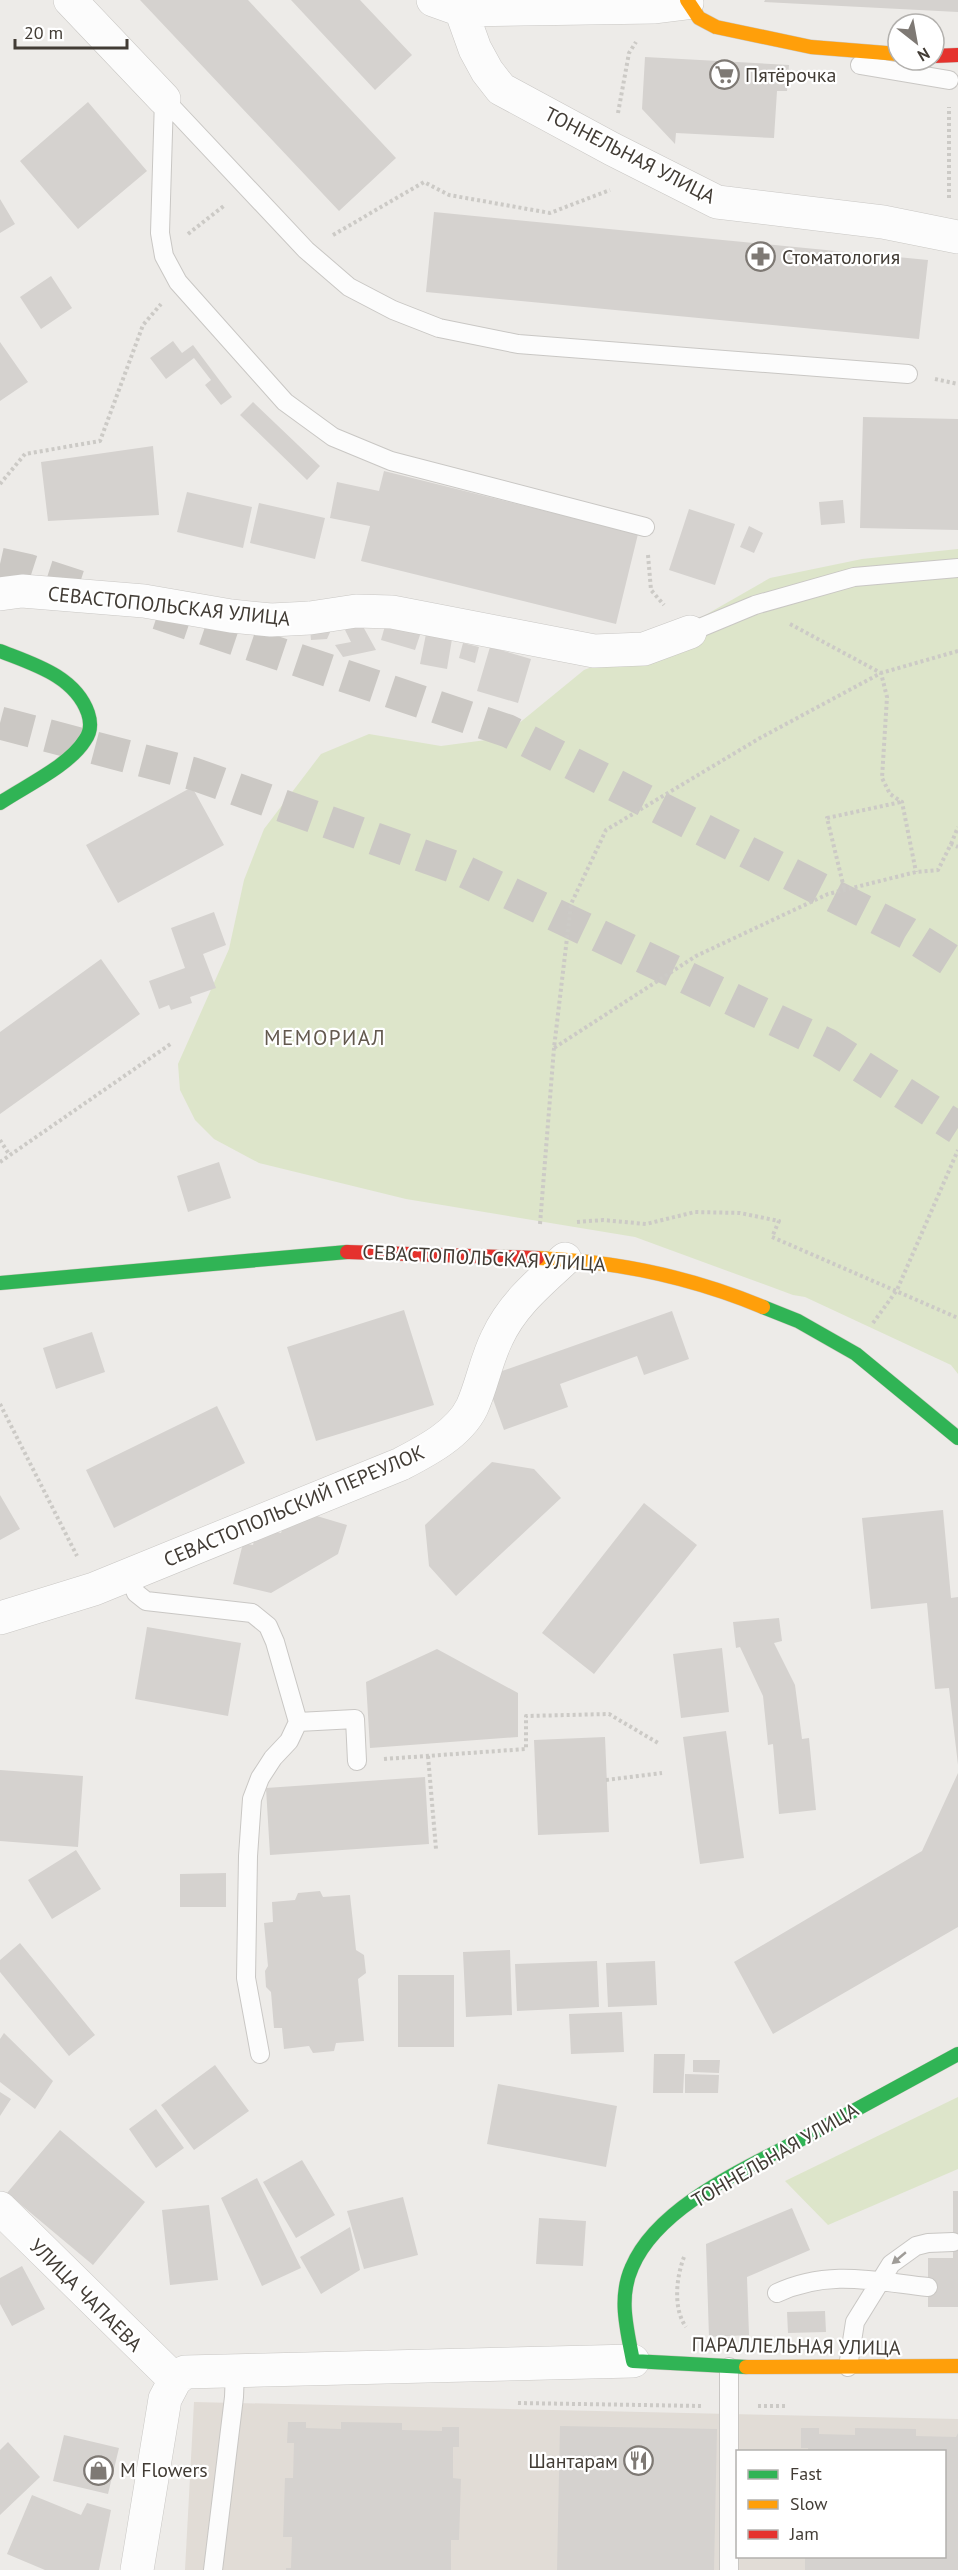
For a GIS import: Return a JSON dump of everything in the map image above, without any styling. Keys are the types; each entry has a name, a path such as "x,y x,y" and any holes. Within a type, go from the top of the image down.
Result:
{"street":[{"path":"70,0 164,99"},
{"name":"ТОННЕЛЬНАЯ УЛИЦА","path":"447,5 655,7 687,1 699,18 716,27 811,46 886,53"},
{"name":"ТОННЕЛЬНАЯ УЛИЦА","path":"447,5 487,71 501,88 622,154 717,202 883,222 955,228"},
{"name":"СЕВАСТОПОЛЬСКАЯ УЛИЦА","path":"0,594 22,591 144,601 231,616 272,620 310,618 356,611 392,612 594,651 644,649 690,632"},
{"path":"0,651 40,667 67,683 87,705 91,724 84,742 0,803"},
{"name":"СЕВАСТОПОЛЬСКАЯ УЛИЦА","path":"0,1283 356,1251 565,1259 633,1268 722,1290 798,1321 856,1354 958,1437"},
{"name":"СЕВАСТОПОЛЬСКИЙ ПЕРЕУЛОК","path":"0,1618 94,1589 401,1464 432,1448 454,1429 471,1409 497,1338 519,1301 565,1259"},
{"name":"ТОННЕЛЬНАЯ УЛИЦА","path":"633,2361 624,2308 625,2292 635,2258 650,2235 712,2188 958,2054"},
{"name":"УЛИЦА ЧАПАЕВА","path":"0,2208 175,2380"},
{"path":"137,2570 165,2399 175,2380 185,2372 633,2361"},
{"name":"ПАРАЛЛЕЛЬНАЯ УЛИЦА","path":"633,2361 729,2367 958,2366"}],"lane":[{"path":"811,46 853,64 949,80"},
{"path":"164,99 306,250 349,287 393,310 440,328 518,344 908,374"},
{"path":"164,99 160,233 164,256 178,282 285,402 333,437 391,461 645,527"},
{"path":"690,632 755,606 854,577 958,568"},
{"path":"129,1575 136,1593 147,1601 252,1613 268,1626 275,1642 298,1722 289,1741 273,1758 260,1778 252,1799 248,1856 246,1978 260,2054"},
{"path":"298,1722 354,1719 357,1761"},
{"path":"848,2367 855,2322 891,2264 907,2251 928,2243 953,2242"},
{"path":"777,2293 794,2285 840,2277 928,2287"},
{"path":"729,2367 729,2570"},
{"path":"213,2570 234,2397 235,2371"}],"path":[{"path":"949,80 955,228"},
{"path":"306,250 424,182 449,195 550,213"},
{"path":"0,484 25,454 99,441 143,326 178,282 182,239 226,205 236,210"},
{"path":"645,527 651,590 690,632"},
{"path":"755,606 881,673 887,697 882,778 890,795 902,802 916,872"},
{"path":"540,1224 554,1048 571,904 606,830 760,738 881,673 958,651"},
{"path":"844,889 827,818 902,802"},
{"path":"554,1048 696,956 844,889 916,872 938,870 958,827"},
{"path":"951,844 958,847"},
{"path":"0,1162 172,1043"},
{"path":"0,1140 9,1154"},
{"path":"897,1290 958,1150"},
{"path":"653,1222 695,1212 740,1213 779,1221 772,1238 958,1317"},
{"path":"0,1404 94,1589"},
{"path":"357,1761 526,1749 526,1716 609,1714 658,1743"},
{"path":"428,1756 436,1849"},
{"path":"606,1780 662,1773"},
{"path":"685,2255 681,2265 677,2294 679,2318 690,2333"},
{"path":"517,2403 729,2407 793,2405"}],"shaded area":[{"path":"194,2402 958,2419 958,2570 185,2570"}],"green space":[{"path":"958,549 958,1374 951,1365 805,1297 793,1295 635,1237 406,1199 259,1163 214,1139 195,1120 180,1090 178,1064 229,949 244,880 264,829 321,754 369,734 441,746 501,738 584,670 660,641 770,578 862,559"},
{"path":"958,2097 958,2169 828,2225 785,2181"}],"building":[{"path":"140,0 248,0 396,158 339,211"},
{"path":"291,0 360,0 412,55 375,90"},
{"path":"765,0 958,0 958,12 764,2"},
{"path":"645,57 789,65 787,91 777,91 774,138 676,133 675,144 642,109"},
{"path":"88,102 147,171 78,229 20,161"},
{"path":"0,199 15,224 0,233"},
{"path":"434,212 928,260 919,339 426,292"},
{"path":"51,276 72,308 41,329 20,297"},
{"path":"173,341 182,353 193,345 232,397 221,405 205,385 211,380 194,358 166,379 150,358"},
{"path":"0,342 28,382 0,401"},
{"path":"253,402 320,466 307,480 240,415"},
{"path":"863,417 958,419 958,530 860,528"},
{"path":"153,446 159,515 48,521 41,462"},
{"path":"384,471 638,534 616,624 361,561 370,526 330,518 337,482 379,491"},
{"path":"187,492 252,507 243,548 177,532"},
{"path":"843,500 845,523 821,525 819,502"},
{"path":"259,503 325,518 315,559 250,543"},
{"path":"689,509 735,524 715,585 669,570"},
{"path":"749,526 763,533 754,553 740,547"},
{"path":"387,619 422,629 415,650 381,640"},
{"path":"360,621 376,650 343,657 335,645 351,642 345,630"},
{"path":"332,628 327,639 311,640 310,629"},
{"path":"426,634 452,639 447,669 420,664"},
{"path":"463,643 479,647 475,663 459,658"},
{"path":"490,647 531,659 518,703 477,691"},
{"path":"192,787 224,845 118,903 86,845"},
{"path":"214,912 226,945 203,954 216,988 190,997 192,1003 171,1010 169,1005 159,1009 149,981 185,968 171,928"},
{"path":"101,959 140,1014 0,1114 0,1032"},
{"path":"219,1162 231,1198 188,1212 177,1176"},
{"path":"404,1310 434,1405 316,1441 287,1347"},
{"path":"672,1311 689,1359 644,1375 637,1356 560,1384 568,1407 504,1430 485,1377"},
{"path":"92,1332 105,1372 56,1389 43,1348"},
{"path":"217,1406 245,1463 114,1528 86,1470"},
{"path":"492,1462 534,1469 561,1498 456,1596 429,1566 425,1525"},
{"path":"0,1495 20,1529 0,1540"},
{"path":"644,1503 697,1545 594,1674 542,1633"},
{"path":"943,1510 951,1598 958,1597 958,1765 949,1688 935,1689 927,1603 871,1609 862,1518"},
{"path":"300,1511 347,1525 338,1554 271,1593 233,1584 243,1543 253,1545 255,1536 267,1529 281,1533 285,1519"},
{"path":"779,1618 782,1641 774,1643 795,1685 802,1739 809,1738 816,1810 779,1814 773,1744 768,1745 763,1696 740,1647 736,1648 733,1622"},
{"path":"147,1627 241,1643 228,1716 135,1699"},
{"path":"722,1648 729,1712 681,1718 673,1654"},
{"path":"437,1649 518,1693 518,1737 370,1748 366,1682"},
{"path":"726,1731 744,1858 700,1864 683,1737"},
{"path":"605,1737 609,1832 538,1835 534,1740"},
{"path":"0,1770 83,1776 78,1847 0,1841"},
{"path":"958,1773 958,1927 773,2034 734,1962 922,1851"},
{"path":"425,1777 429,1844 270,1855 266,1788"},
{"path":"76,1850 101,1889 52,1919 28,1880"},
{"path":"226,1873 226,1907 180,1907 180,1874"},
{"path":"320,1891 323,1897 350,1895 356,1950 364,1955 366,1973 358,1979 364,2041 336,2043 334,2051 313,2053 309,2046 284,2049 282,2028 274,2028 271,1992 266,1987 265,1971 268,1966 264,1923 273,1922 272,1902 295,1900 298,1893"},
{"path":"20,1943 95,2035 69,2056 0,1972 0,1960"},
{"path":"510,1950 512,2015 466,2017 463,1952"},
{"path":"597,1961 599,2007 517,2011 515,1964"},
{"path":"655,1961 657,2005 608,2007 606,1963"},
{"path":"398,1975 454,1975 454,2047 398,2047"},
{"path":"622,2012 624,2052 571,2054 569,2014"},
{"path":"4,2033 53,2081 35,2109 0,2082 0,2039"},
{"path":"654,2054 685,2054 683,2093 653,2093"},
{"path":"693,2060 720,2060 719,2073 693,2072"},
{"path":"215,2065 249,2111 194,2150 161,2105"},
{"path":"685,2074 719,2075 718,2093 685,2093"},
{"path":"498,2084 617,2106 606,2167 487,2144"},
{"path":"0,2092 11,2099 0,2116"},
{"path":"156,2109 184,2148 156,2168 129,2129"},
{"path":"60,2130 145,2202 93,2265 7,2193"},
{"path":"302,2160 335,2215 296,2238 263,2182"},
{"path":"257,2178 301,2268 262,2286 221,2198"},
{"path":"953,2191 958,2191 958,2307 928,2307 928,2258 953,2258"},
{"path":"403,2197 418,2255 364,2269 347,2211"},
{"path":"209,2205 218,2280 170,2285 162,2210"},
{"path":"792,2208 810,2250 747,2277 749,2335 709,2337 706,2244"},
{"path":"539,2218 586,2221 583,2266 536,2264"},
{"path":"350,2227 360,2270 321,2294 300,2257"},
{"path":"22,2266 45,2309 12,2326 0,2304 0,2278"},
{"path":"825,2311 826,2332 788,2333 787,2312"},
{"path":"288,2422 306,2422 306,2428 341,2429 341,2422 402,2423 402,2430 442,2431 442,2427 459,2427 459,2447 453,2447 453,2478 461,2479 459,2540 451,2540 451,2570 286,2570 286,2568 291,2568 292,2537 283,2537 285,2478 293,2478 294,2443 287,2443"},
{"path":"560,2426 717,2429 714,2570 557,2570"},
{"path":"801,2428 819,2428 819,2434 855,2435 855,2428 916,2429 916,2436 956,2437 958,2433 958,2570 805,2570 805,2558 946,2558 946,2450 808,2450 808,2448 801,2448"},
{"path":"64,2435 119,2448 108,2494 53,2481"},
{"path":"8,2442 40,2477 0,2515 0,2450"},
{"path":"32,2495 81,2515 87,2503 111,2510 99,2570 45,2570 7,2554"}],"tunnel":[{"path":"0,564 27,570 92,591"},
{"path":"158,613 508,731 907,933 958,965"},
{"path":"0,723 194,774 457,868 828,1045 958,1128"}],"traffic: fast":[{"path":"0,651 52,673 63,681 82,700 90,723 87,737 78,749 58,767 0,803"},
{"path":"0,1283 347,1252"},
{"path":"763,1307 798,1321 856,1354 958,1438"},
{"path":"746,2367 633,2361 625,2314 625,2290 632,2267 645,2244 664,2223 711,2188 958,2054"}],"traffic: slow":[{"path":"687,0 699,18 716,27 811,47 886,53"},
{"path":"537,1258 595,1263 652,1272 708,1287 763,1307"},
{"path":"746,2367 958,2366"}],"traffic: jam":[{"path":"946,56 958,55"},
{"path":"347,1252 537,1258"}],"place":[{"name":"Пятёрочка","path":"724,75"},
{"name":"Стоматология","path":"761,257"},
{"name":"Шантарам","path":"639,2461"},
{"name":"M Flowers","path":"99,2470"}],"district":[{"name":"МЕМОРИАЛ","path":"325,1037"}]}
